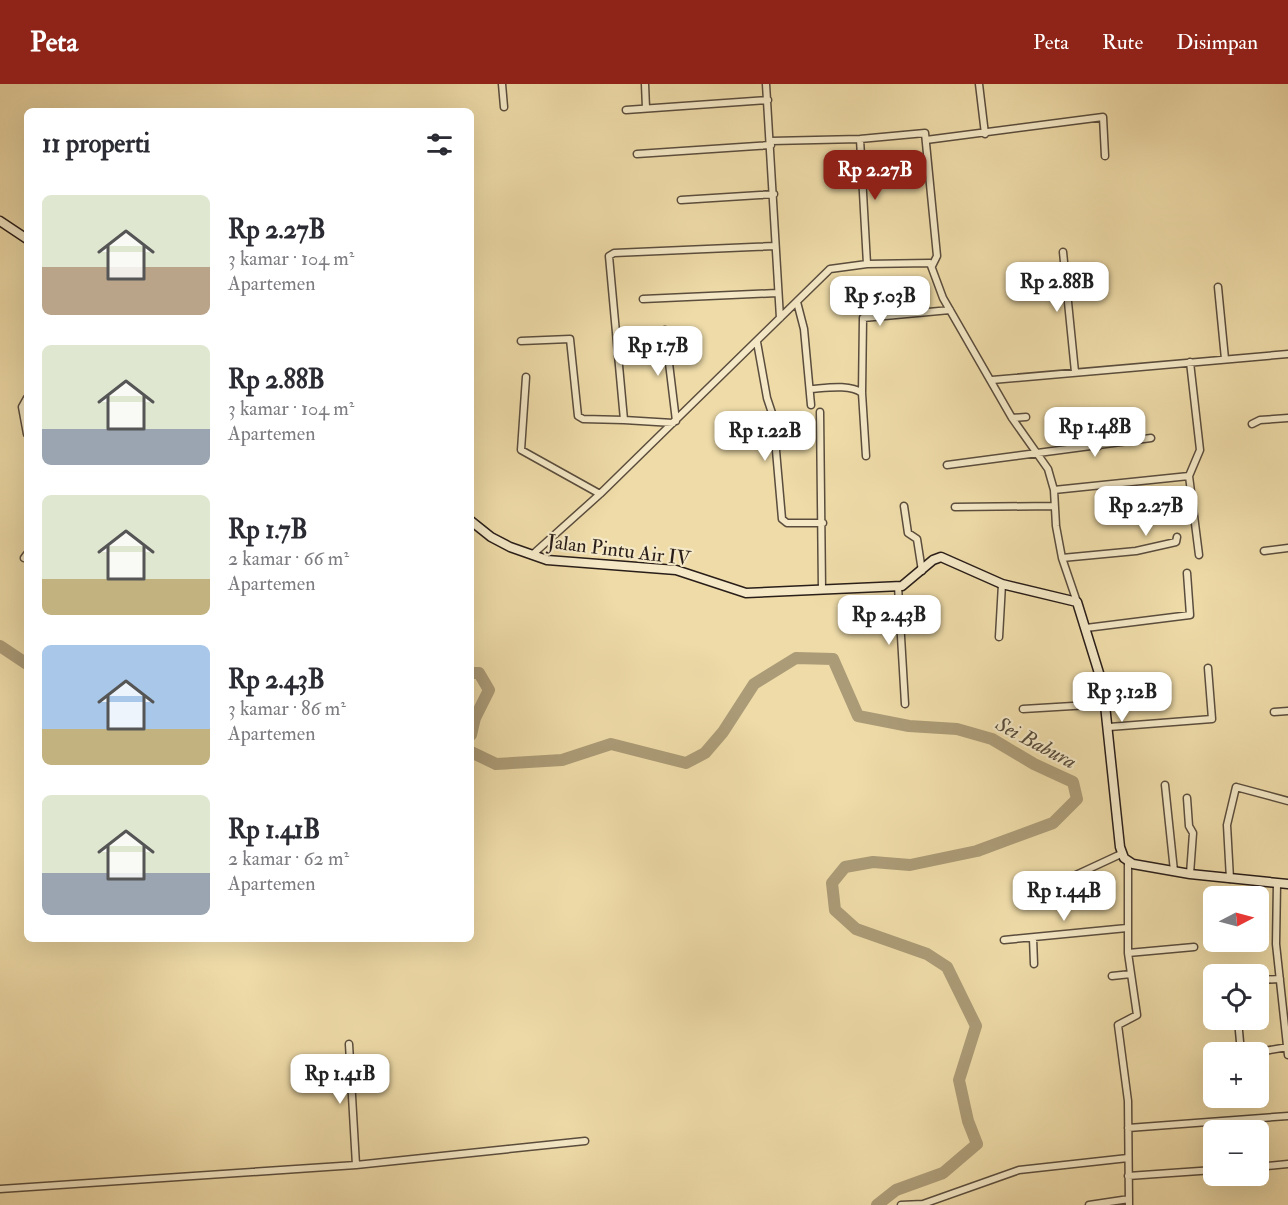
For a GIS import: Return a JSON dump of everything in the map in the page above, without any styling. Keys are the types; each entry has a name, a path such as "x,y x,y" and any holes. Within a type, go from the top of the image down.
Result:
{"main road":[{"path":"0,221 24,237"},
{"name":"Jalan Pintu Air IV","path":"474,523 491,537 547,560 676,570 746,593 905,585 933,560 943,558 1002,584 1077,602"},
{"path":"1077,602 1102,676 1125,858 1190,874 1288,884"}],"street":[{"path":"502,84 504,107"},
{"path":"645,84 646,108"},
{"path":"766,84 780,318"},
{"path":"979,84 985,134"},
{"path":"626,110 768,100"},
{"path":"926,140 1103,117 1105,156"},
{"path":"638,154 925,133 937,256 932,266"},
{"path":"860,139 867,264"},
{"path":"681,200 774,194"},
{"path":"624,420 609,256 614,253 775,246"},
{"path":"1063,252 1075,372"},
{"path":"532,555 600,494 830,269 867,264 930,263 943,298 1012,418 1048,469 1054,490 1054,506 1062,558 1077,602"},
{"path":"1218,287 1225,358"},
{"path":"643,299 777,293"},
{"path":"797,302 804,329 811,405"},
{"path":"866,456 862,393 863,318 950,310"},
{"path":"665,330 675,422"},
{"path":"521,341 570,339 578,416 583,419 675,422"},
{"path":"757,342 767,398 773,416 782,519 788,523 823,523"},
{"path":"992,380 1288,354"},
{"path":"1190,362 1200,450 1189,476 1199,555"},
{"path":"526,377 520,448 600,494"},
{"path":"811,389 858,390 862,393"},
{"path":"24,403 22,407 24,418"},
{"path":"820,412 822,589"},
{"path":"1012,418 1026,417"},
{"path":"1096,418 1100,446"},
{"path":"1252,424 1260,420 1288,418"},
{"path":"947,465 1150,438"},
{"path":"1054,490 1189,476"},
{"path":"904,506 908,533 917,539 922,571"},
{"path":"955,507 1054,506"},
{"path":"1062,558 1143,550 1176,543 1177,537"},
{"path":"1264,551 1288,548"},
{"path":"1086,628 1190,615 1187,573"},
{"path":"999,637 1002,584"},
{"path":"898,586 905,704"},
{"path":"1109,727 1212,719 1209,668"},
{"path":"1023,709 1106,704"},
{"path":"1275,712 1288,711"},
{"path":"1165,785 1174,871"},
{"path":"1230,879 1227,825 1236,787 1288,801"},
{"path":"1187,798 1189,826 1193,833 1190,874"},
{"path":"1037,893 1125,858 1128,953 1137,1015 1118,1025 1127,1085 1129,1202 1089,1205"},
{"path":"1269,1052 1288,1050 1276,944 1277,883"},
{"path":"1004,940 1128,928"},
{"path":"1033,938 1034,964"},
{"path":"1128,953 1194,947"},
{"path":"1112,976 1131,974"},
{"path":"1269,980 1280,979"},
{"path":"349,1044 356,1165"},
{"path":"1128,1128 1288,1116"},
{"path":"0,1189 356,1165 585,1141"},
{"path":"901,1205 928,1202 1019,1170 1128,1158"},
{"path":"1269,1166 1288,1164"},
{"path":"1128,1176 1203,1171"}],"waterway":[{"name":"Sei Babura","path":"0,646 24,662"},
{"name":"Sei Babura","path":"474,753 496,764 562,760 611,744 686,763 705,753 723,732 754,684 796,658 833,659 858,716 909,726 957,729 992,739 1034,764 1073,782 1077,799 1053,823 977,851 910,865 873,862 845,867 832,883 835,910 856,929 927,954 947,967 976,1026 959,1080 968,1121 977,1144 943,1173 896,1190 877,1205"},
{"name":"Sei Babura","path":"474,673 479,673 489,690 474,722"}]}
